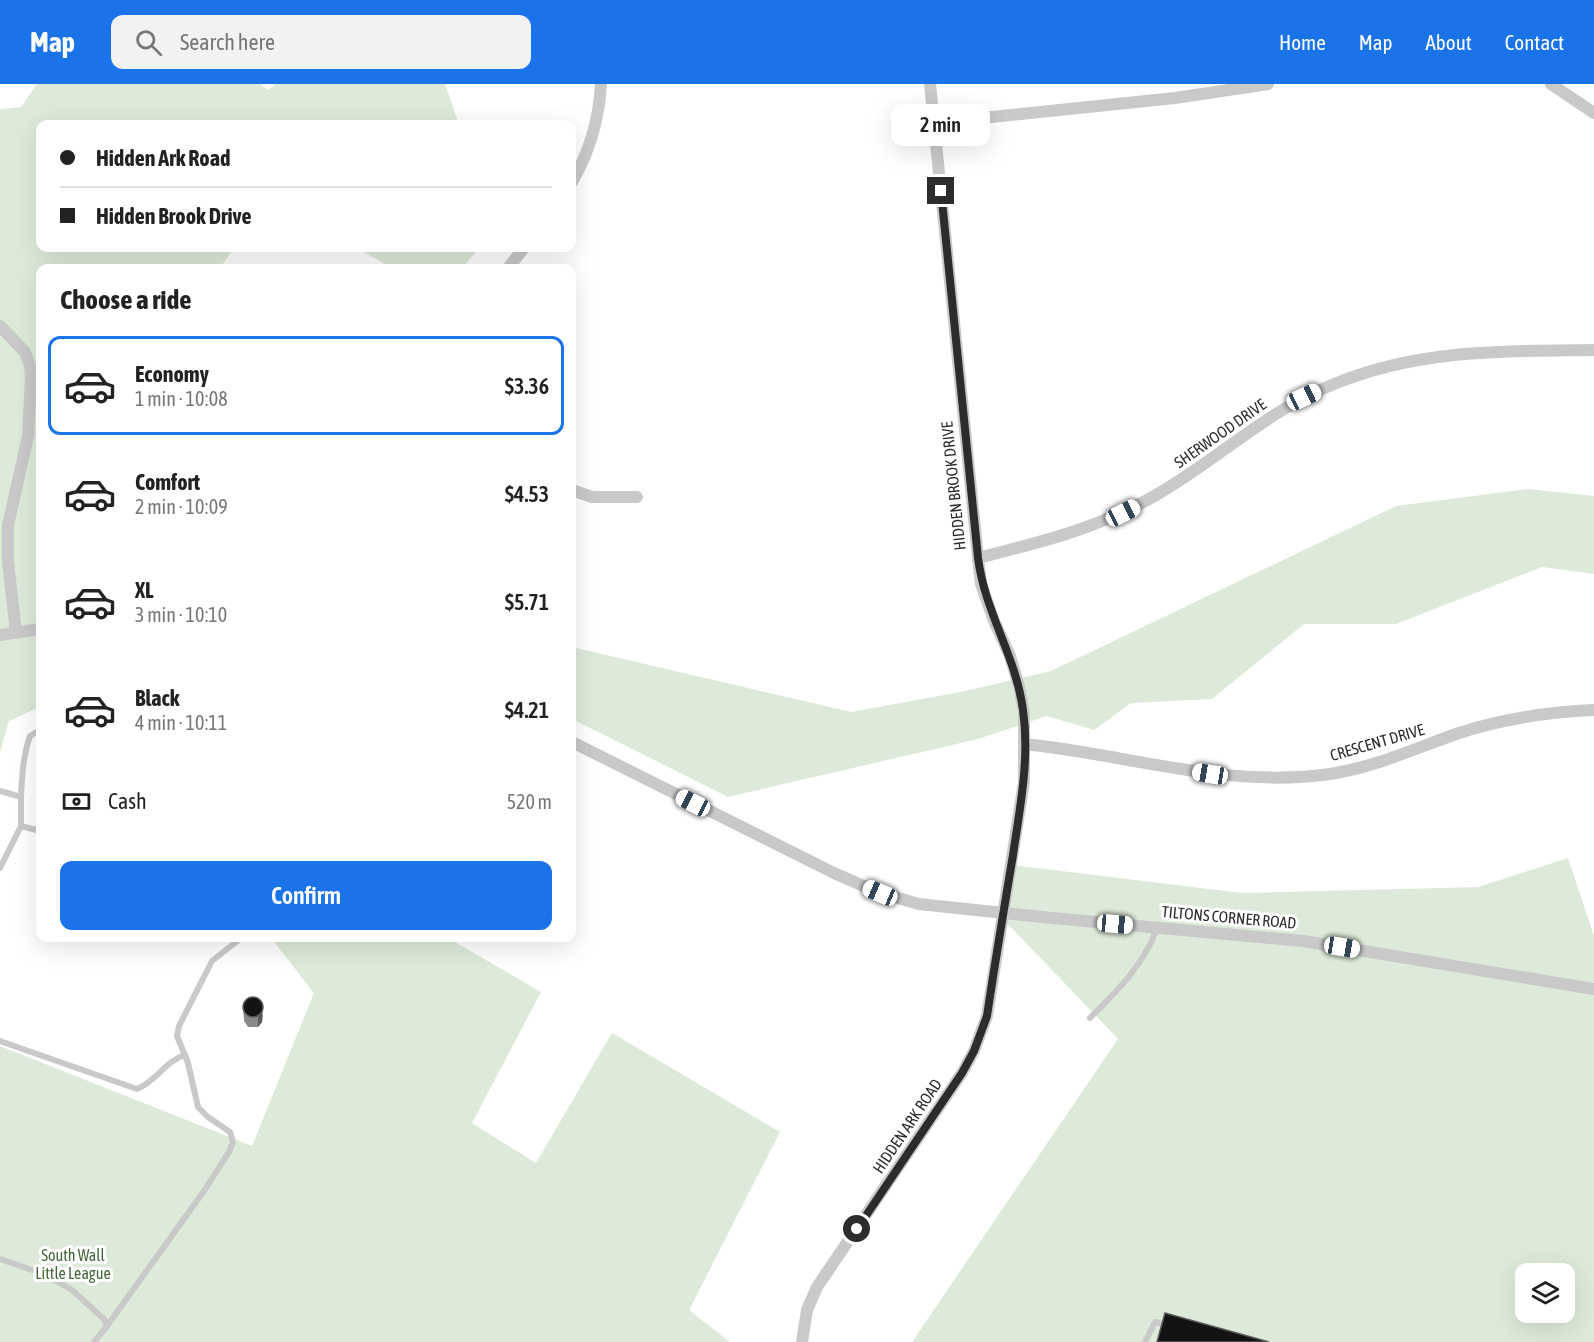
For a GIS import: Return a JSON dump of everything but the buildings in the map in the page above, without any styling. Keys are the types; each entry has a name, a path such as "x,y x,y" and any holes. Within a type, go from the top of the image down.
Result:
{"street":[{"path":"576,174 593,132 601,84"},
{"name":"HIDDEN BROOK DRIVE","path":"930,84 981,584 1010,656 1024,712 1024,782 1004,913"},
{"path":"934,123 1175,98 1268,84"},
{"path":"1551,84 1594,113"},
{"path":"511,264 521,252"},
{"path":"0,326 25,351 32,378 28,436 9,525 8,562 16,633"},
{"name":"SHERWOOD DRIVE","path":"978,558 1064,536 1123,513 1190,475 1278,412 1324,388 1366,372 1432,357 1469,352 1594,350"},
{"path":"576,491 592,497 637,497"},
{"path":"0,635 36,630"},
{"name":"CRESCENT DRIVE","path":"1024,744 1210,774 1254,778 1297,778 1332,774 1375,764 1457,734 1511,719 1594,710"},
{"name":"TILTONS CORNER ROAD","path":"576,744 836,874 880,893 919,904 1303,940 1594,989"},
{"name":"HIDDEN ARK ROAD","path":"802,1342 807,1310 817,1287 956,1083 974,1051 987,1016 1004,913"}],"lane":[{"path":"0,868 21,826 24,760 30,736 36,732"},
{"path":"0,791 21,797"},
{"path":"21,826 36,830"},
{"path":"1090,1018 1143,960 1157,928"},
{"path":"94,1342 204,1191 233,1142 230,1132 198,1107 185,1055 177,1036 179,1026 212,962 236,942"},
{"path":"0,1041 137,1089 145,1086 173,1059 185,1055"},
{"path":"0,1259 44,1274 72,1290 104,1318 107,1326"},
{"path":"1144,1342 1155,1322 1176,1326"}],"green space":[{"path":"37,84 260,84 268,90 276,84 445,84 458,120 36,120 36,252 231,252 223,264 36,264 36,709 9,721 0,752 0,109 21,107"},
{"path":"364,252 476,252 465,264 385,264"},
{"path":"1528,489 1594,496 1594,574 1542,567 1396,624 1304,624 1212,699 1131,703 1094,730 1047,716 978,739 728,797 576,721 576,648 851,712 961,692 1051,671 1396,506"},
{"path":"1568,858 1594,936 1594,1342 912,1342 1118,1039 1003,919 1011,865 1242,893 1478,887"},
{"name":"South Wall Little League","path":"274,942 455,942 541,992 472,1123 536,1163 612,1033 780,1132 689,1310 730,1342 0,1342 0,1046 252,1146 314,993"}],"route":[{"path":"857,1229 962,1073 981,1035 987,1016 1024,782 1024,712 1019,686 1010,656 981,584 941,191"}]}
